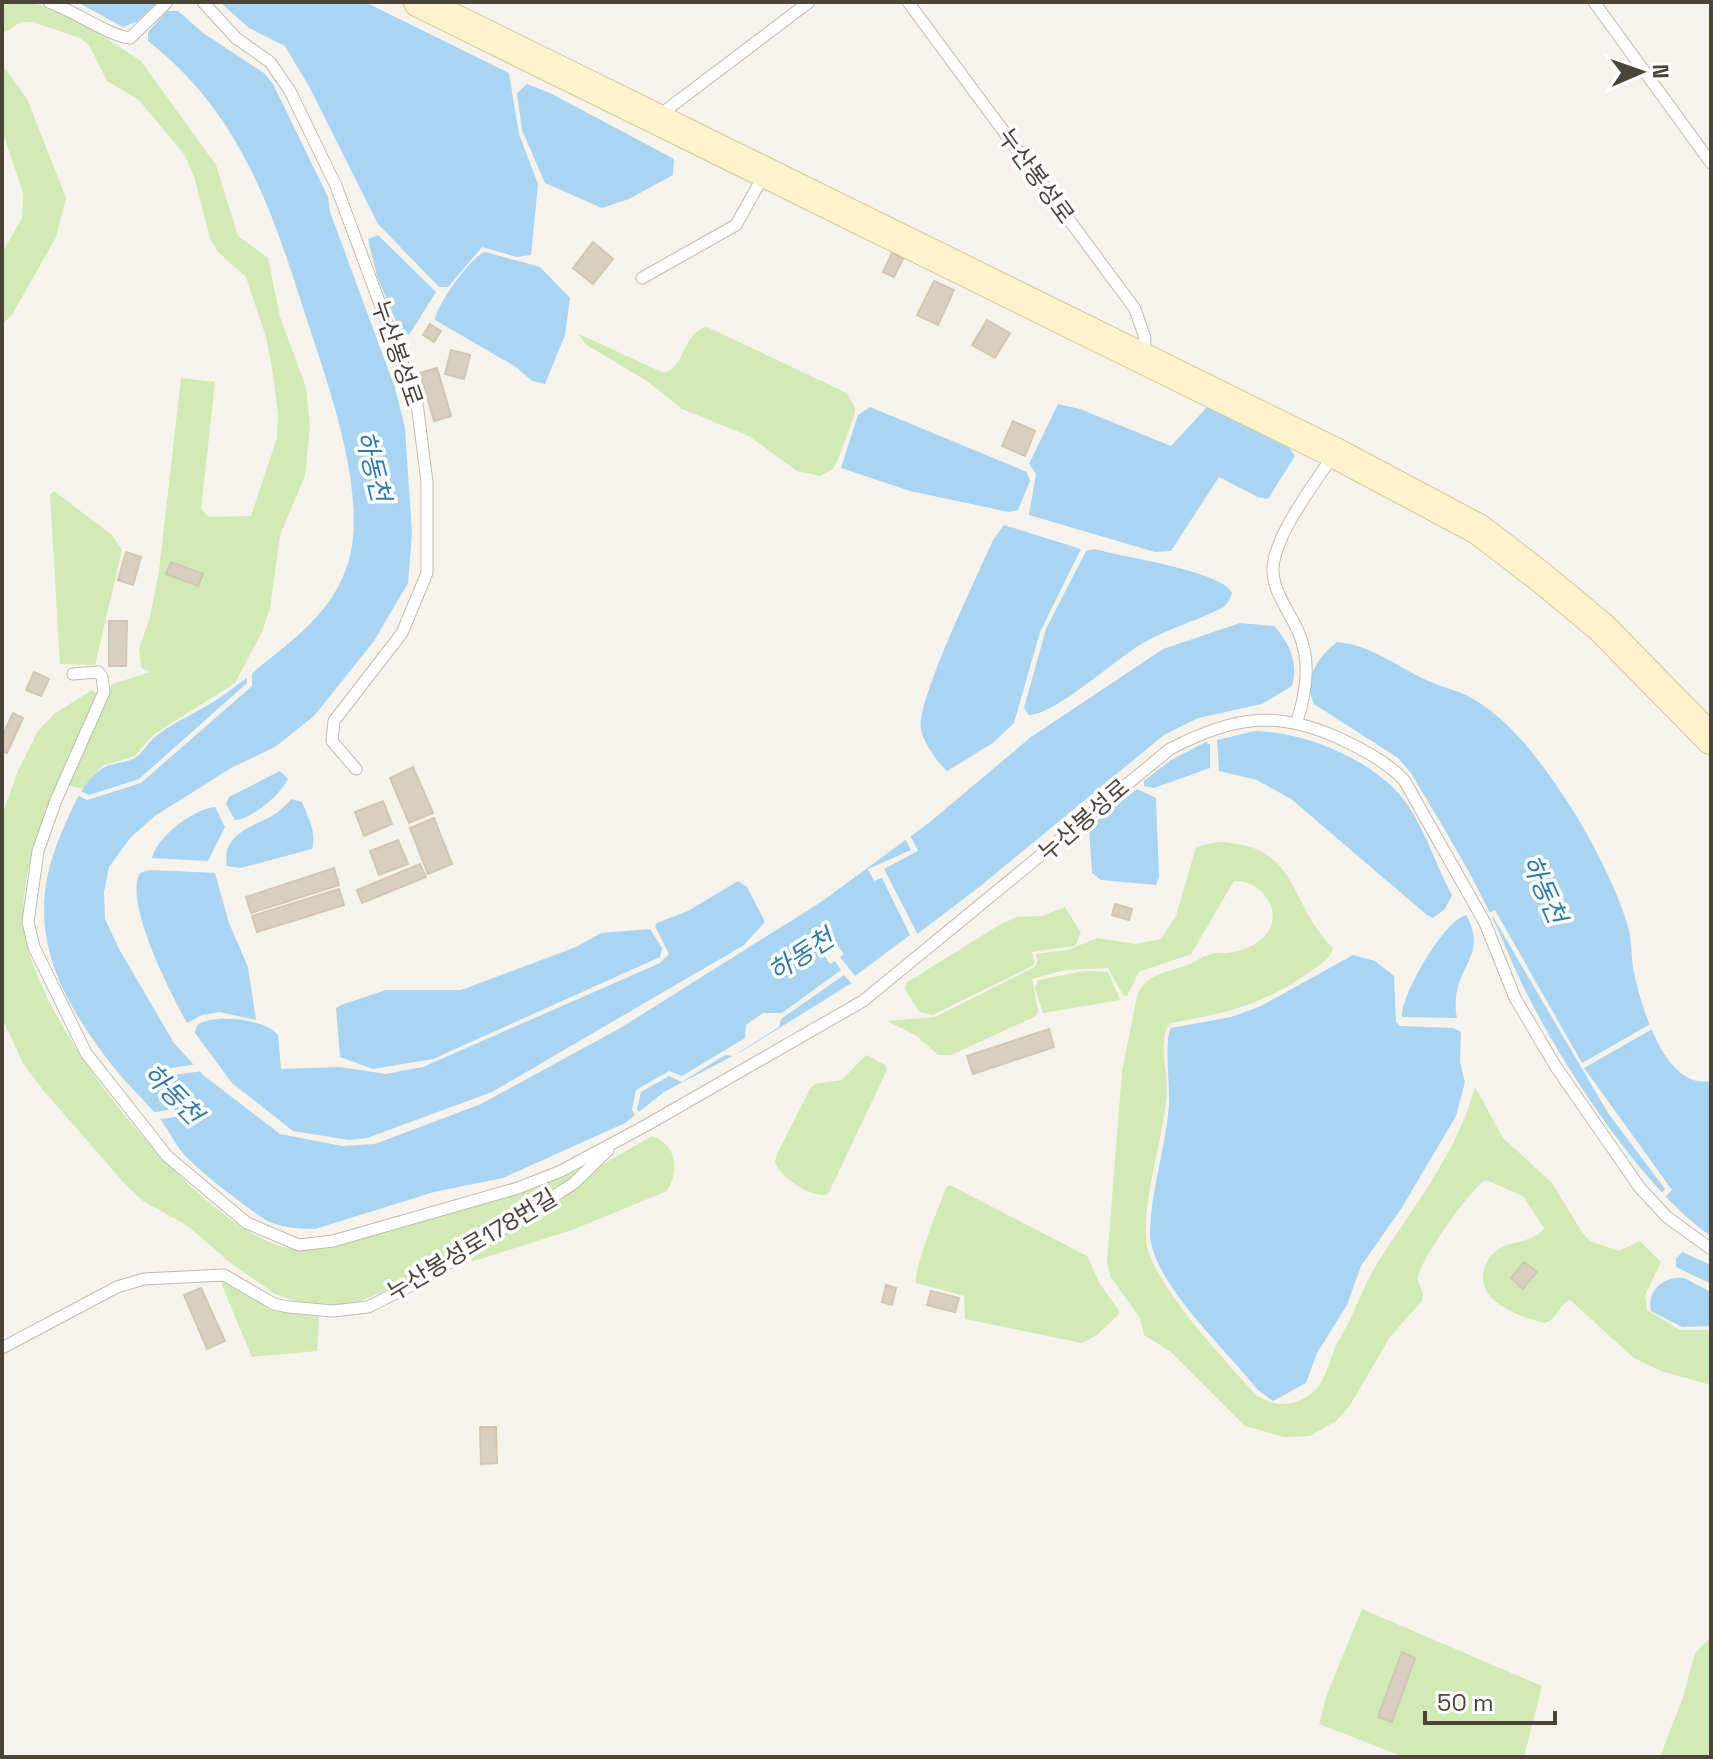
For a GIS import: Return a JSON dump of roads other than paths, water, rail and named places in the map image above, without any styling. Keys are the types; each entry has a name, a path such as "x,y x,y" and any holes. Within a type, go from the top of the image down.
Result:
{"street":[{"path":"419,2 1335,453 1478,529 1601,627 1711,739"}],"lane":[{"path":"49,2 74,11 117,37 130,38 167,2"},
{"name":"누산봉성로","path":"203,2 236,38 270,62 290,91 336,186 417,403 427,482 430,543 427,573 402,633 334,721 332,741 356,769"},
{"path":"657,117 809,2"},
{"name":"누산봉성로","path":"908,2 1135,309 1145,338 1144,358"},
{"path":"1594,2 1711,163"},
{"path":"642,278 736,225 766,171"},
{"path":"1335,453 1286,532 1273,564 1273,575 1283,605 1300,635 1306,655 1305,689 1297,721 1357,747 1404,780 1485,923 1515,998 1556,1067 1640,1188 1667,1217 1711,1249"},
{"name":"누산봉성로","path":"73,674 98,672 104,692 38,851 30,901 30,935 86,1053 128,1110 179,1168 262,1232 299,1245 316,1245 518,1188 561,1171 863,1001 1170,749 1197,735 1245,720 1297,721"},
{"name":"누산봉성로178번길","path":"2,1348 117,1287 144,1279 224,1275 274,1304 333,1311 368,1307 420,1281 555,1196 594,1165 615,1142"}],"water":[{"path":"77,2 158,2 136,22 123,27"},
{"path":"220,2 365,2 509,73 519,134 538,184 531,255 517,257 482,247 448,287 439,287 378,224 310,88 285,46 249,28"},
{"name":"하동천","path":"167,11 178,11 203,33 264,73 273,84 328,197 330,212 395,388 405,428 412,533 408,583 374,641 314,716 275,747 231,768 155,816 130,838 109,867 104,892 105,919 174,1043 203,1075 280,1134 342,1146 375,1144 481,1104 622,1027 821,902 930,822 1031,737 1163,649 1240,623 1274,626 1291,653 1294,669 1292,686 1262,704 1198,718 1164,735 978,888 858,979 744,1050 664,1092 625,1123 503,1178 434,1192 315,1229 287,1227 262,1218 188,1158 161,1120 115,1069 76,1014 62,986 51,958 45,929 44,899 49,867 68,817 87,783 104,767 135,758 156,736 229,691 300,634 322,611 339,584 353,541 354,509 343,440 324,370 278,234 264,198 228,130 206,98 179,68 148,41 148,32"},
{"path":"527,84 550,93 674,159 673,175 629,199 602,208 545,183 522,130 517,93"},
{"path":"378,235 436,292 409,335 400,331 377,276 368,239"},
{"path":"485,252 540,267 570,298 565,335 545,384 532,381 516,367 435,320 455,282"},
{"path":"1058,404 1080,409 1171,446 1207,407 1289,448 1295,456 1268,499 1219,477 1171,551 1155,552 1029,515 1036,474 1029,464"},
{"path":"870,407 1027,472 1030,481 1018,510 1009,512 910,491 841,468 858,415"},
{"path":"1004,525 1081,549 1040,632 1014,723 993,743 947,771 925,741 921,730 922,715 937,666 993,540"},
{"path":"1095,549 1192,572 1225,585 1232,593 1222,608 1143,643 1070,696 1040,713 1029,715 1024,708 1046,629 1086,551"},
{"name":"하동천","path":"1337,642 1361,647 1483,705 1526,745 1572,809 1605,868 1625,916 1638,988 1658,1044 1681,1073 1695,1080 1711,1081 1711,1236 1657,1187 1579,1084 1518,976 1473,880 1411,773 1398,758 1314,704 1311,678 1323,655"},
{"path":"1255,731 1295,736 1336,750 1356,760 1390,785 1418,822 1452,895 1445,909 1433,918 1427,915 1291,799 1257,780 1219,771 1217,740"},
{"path":"1206,742 1210,745 1210,768 1154,788 1144,786 1144,781 1171,760"},
{"path":"280,771 288,779 279,792 257,811 235,820 226,804 229,797"},
{"path":"1137,789 1156,798 1159,877 1156,885 1101,880 1092,873 1089,827"},
{"path":"292,799 302,802 307,813 313,831 312,849 241,868 227,866 226,855 233,839 275,814"},
{"path":"215,807 225,827 208,861 152,858 161,841 178,825 197,813"},
{"path":"151,870 215,873 229,923 248,967 256,1020 219,1012 202,1015 187,1023 152,949 138,905 140,873"},
{"path":"738,881 747,887 765,922 744,945 492,1092 367,1138 349,1140 293,1131 232,1083 195,1033 197,1025 215,1019 262,1025 278,1035 281,1069 340,1067 386,1074 423,1067 660,963 669,954 655,926 657,923 688,911"},
{"path":"1466,915 1474,942 1458,987 1457,1018 1402,1017 1408,992 1425,960 1447,930"},
{"path":"650,929 662,948 660,957 433,1059 373,1069 340,1057 336,1008 341,1005 386,990 461,990 576,947 601,933"},
{"path":"1353,955 1375,961 1394,976 1396,1022 1400,1026 1453,1028 1461,1032 1460,1062 1465,1082 1456,1116 1401,1209 1361,1266 1347,1305 1317,1353 1306,1383 1273,1401 1258,1390 1192,1314 1162,1271 1153,1251 1151,1216 1169,1105 1169,1033 1171,1028 1231,1017 1261,1006"},
{"path":"1682,1252 1711,1265 1711,1284 1676,1267 1676,1259"},
{"path":"1684,1278 1711,1292 1711,1326 1682,1327 1651,1311 1651,1297 1658,1286 1670,1279"}]}
